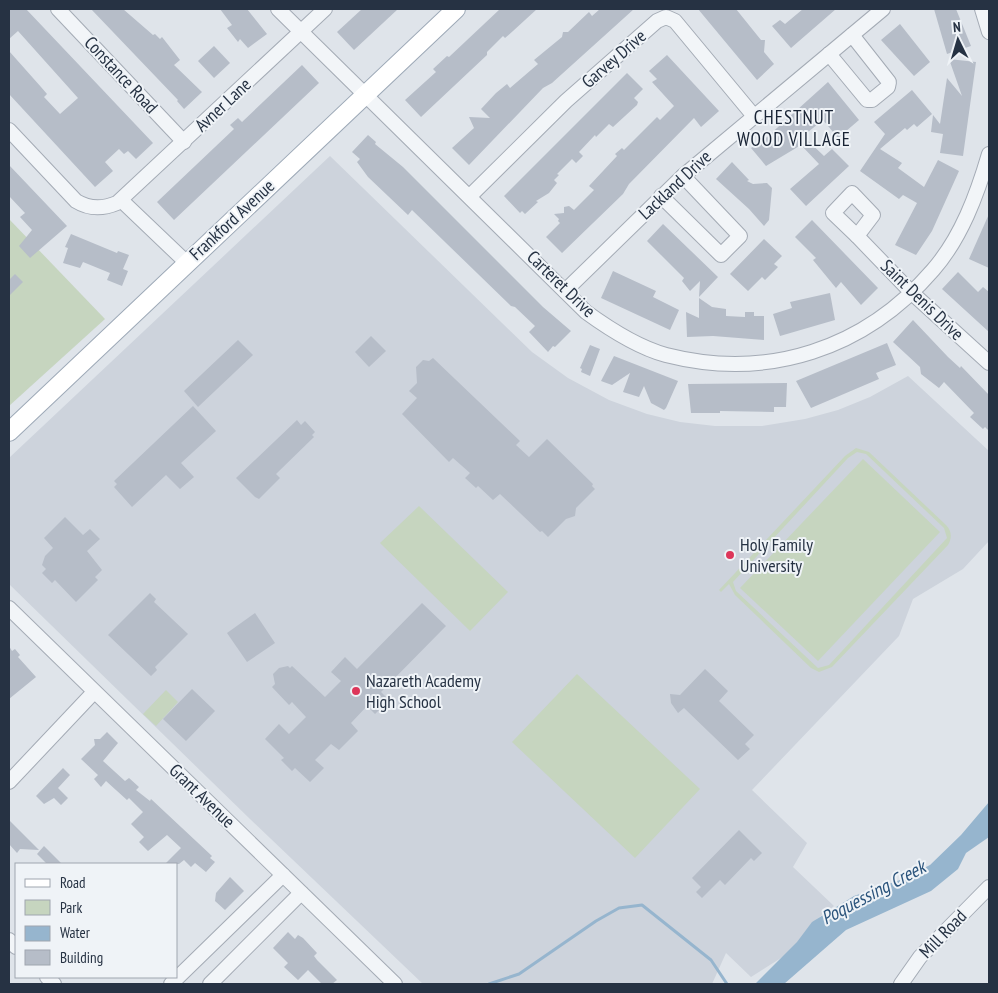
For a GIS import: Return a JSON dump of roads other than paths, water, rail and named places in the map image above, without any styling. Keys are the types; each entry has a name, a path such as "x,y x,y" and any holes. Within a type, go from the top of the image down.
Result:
{"main road":[{"name":"Frankford Avenue","path":"9,432 456,9"}],"street":[{"name":"Constance Road","path":"58,9 184,142"},
{"name":"Carteret Drive","path":"278,9 586,312 605,325 665,355 714,364 754,364 802,357 848,339 884,318 933,270 956,238 975,197 989,154"},
{"name":"Avner Lane","path":"122,201 325,9"},
{"name":"Lackland Drive","path":"566,291 683,176 753,115 883,9"},
{"path":"982,9 989,32"},
{"name":"Garvey Drive","path":"470,196 566,101 656,21 666,17 675,20 753,115"},
{"path":"829,54 867,100 872,100 888,87 888,82 852,35"},
{"path":"9,130 76,201 82,205 97,208 111,206 122,201 187,263"},
{"path":"661,196 721,255 740,236 683,176"},
{"name":"Saint Denis Drive","path":"857,236 912,292 989,362"},
{"name":"Grant Avenue","path":"9,608 395,984"},
{"path":"9,782 94,692"},
{"path":"178,977 283,875"},
{"name":"Mill Road","path":"902,984 920,957 989,887"},
{"path":"210,984 301,893"}],"water":[{"name":"Poquessing Creek","path":"989,802 989,837 966,853 958,869 931,891 846,930 784,984 755,984 797,942 812,922 854,896 900,880 930,865 961,835"}],"waterway":[{"path":"489,984 519,974 596,921 619,908 642,905 711,960 727,984"}],"place":[{"name":"Holy Family University","path":"730,555"},
{"name":"Nazareth Academy High School","path":"356,691"}],"district":[{"name":"CHESTNUT WOOD VILLAGE","path":"794,128"}]}
